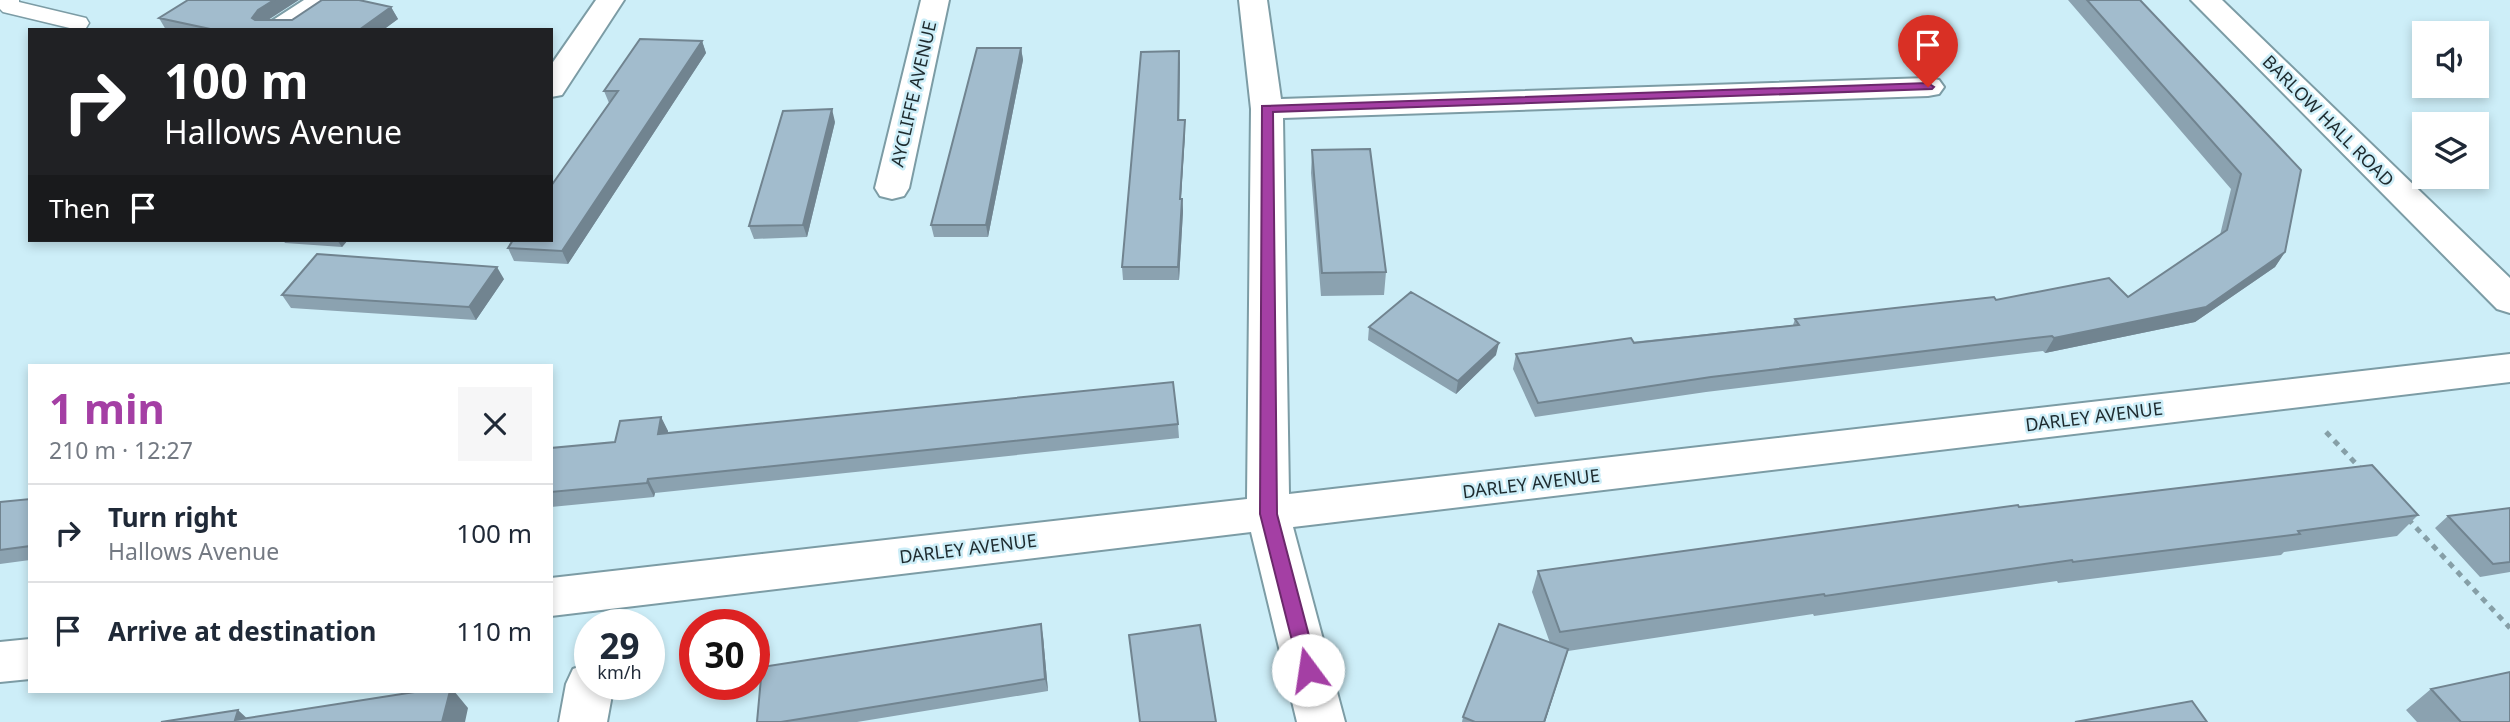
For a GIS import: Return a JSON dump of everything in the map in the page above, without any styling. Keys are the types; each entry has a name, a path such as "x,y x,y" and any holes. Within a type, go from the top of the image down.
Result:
{"street":[{"path":"280,28 324,0"},
{"path":"553,85 610,0"},
{"name":"AYCLIFFE AVENUE","path":"892,188 935,0"},
{"path":"1254,0 1267,108 1268,514 1321,722"},
{"name":"BARLOW HALL ROAD","path":"2205,0 2510,300"},
{"path":"1267,108 1928,87"},
{"name":"DARLEY AVENUE","path":"553,597 605,608 1268,514 2510,368"},
{"path":"0,662 28,659"},
{"path":"583,722 587,700"}],"lane":[{"path":"8,0 5,2 11,7 78,23"}],"path":[{"path":"2291,394 2367,475"},
{"path":"2405,516 2510,628"}],"building":[{"path":"188,0 274,0 258,10 252,18 255,20 292,20 322,0 359,0 391,7 362,28 206,28 159,18"},
{"path":"2087,0 2140,0 2301,170 2285,252 2206,307 2054,338 2052,336 1711,377 1538,403 1516,354 1631,338 1634,343 1799,325 1795,319 1994,297 1996,300 2109,278 2128,297 2227,230 2241,174"},
{"path":"640,39 702,41 562,251 508,248 512,242 553,242 553,183 618,91 604,91"},
{"path":"977,48 1021,48 986,225 931,225"},
{"path":"1179,51 1178,120 1185,120 1178,267 1122,267 1141,52"},
{"path":"832,109 803,225 749,226 783,111"},
{"path":"1370,149 1386,272 1322,273 1312,150"},
{"path":"317,254 497,267 469,307 282,295"},
{"path":"1411,292 1499,343 1458,381 1369,327"},
{"path":"1173,382 1178,424 648,479 647,483 553,492 553,448 615,442 620,421 661,417 658,434"},
{"path":"2372,465 2418,515 2298,531 2300,534 2073,562 2072,560 1560,632 1538,571 2018,505"},
{"path":"28,499 28,546 0,550 0,502"},
{"path":"2510,508 2510,562 2493,564 2448,516"},
{"path":"1041,624 1045,679 781,722 757,722 759,700 770,700 770,666"},
{"path":"1499,624 1568,649 1544,722 1475,722 1463,717"},
{"path":"1200,625 1216,722 1140,722 1129,635"},
{"path":"2510,672 2510,722 2461,722 2431,689"},
{"path":"408,693 449,693 442,722 161,722 238,710 235,720"},
{"path":"2192,701 2207,722 2075,722"}],"route":[{"path":"1308,670 1268,514 1267,108 1928,87"}]}
